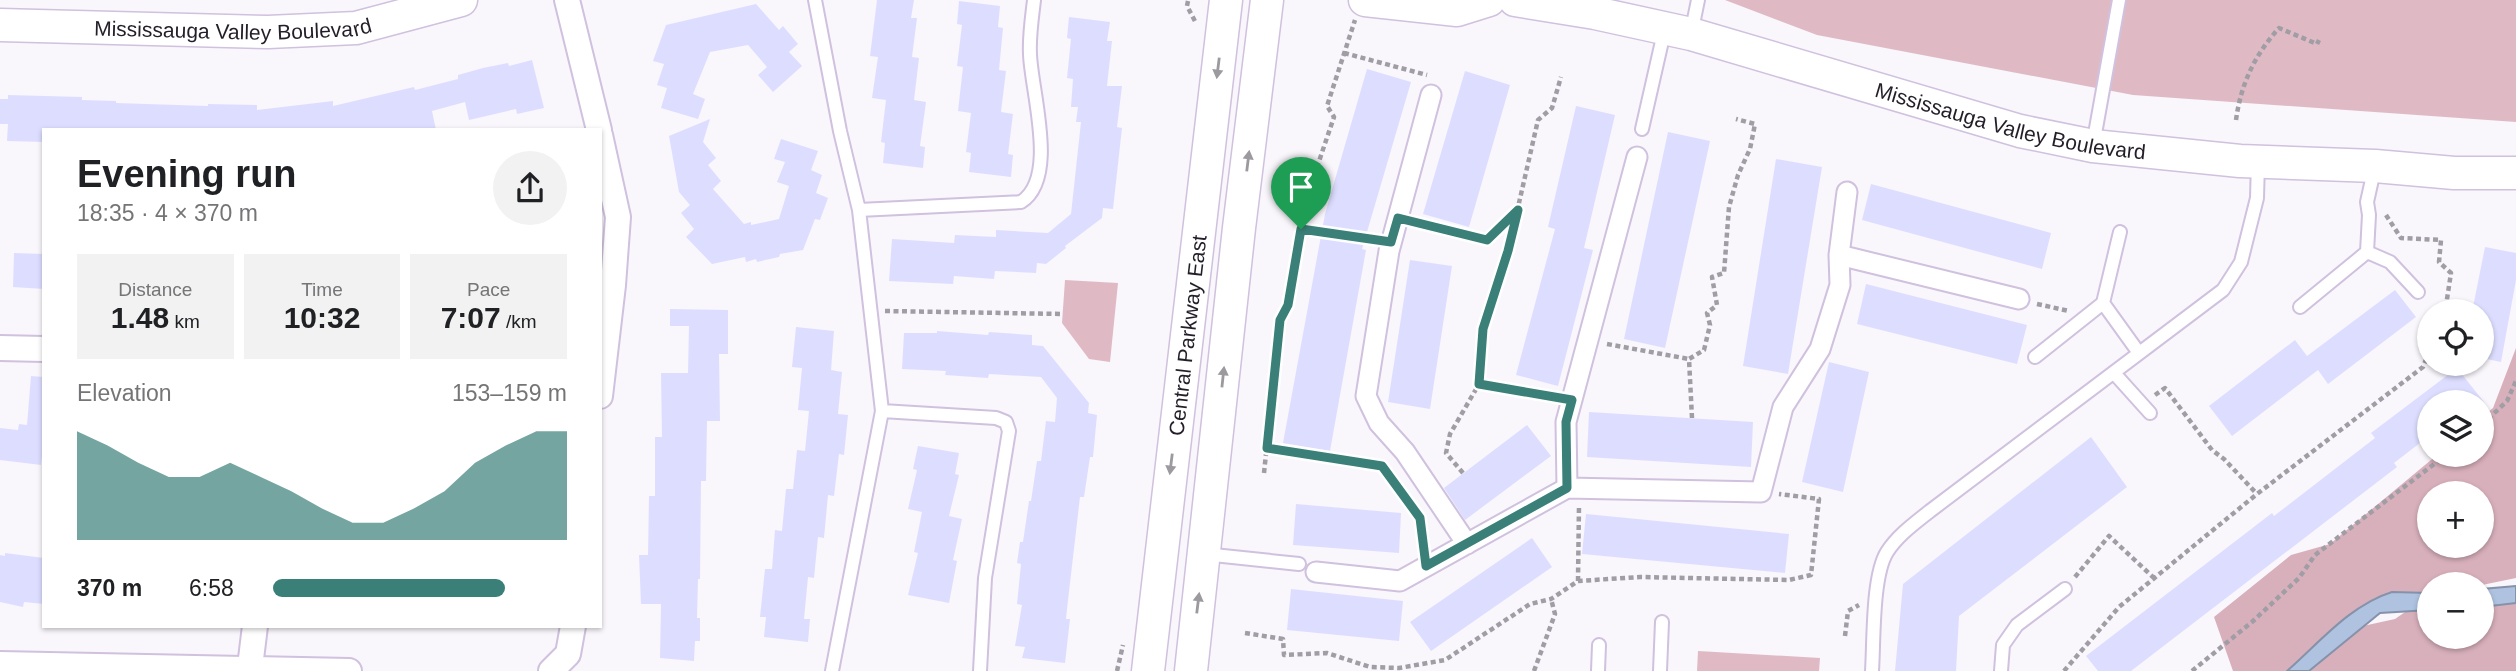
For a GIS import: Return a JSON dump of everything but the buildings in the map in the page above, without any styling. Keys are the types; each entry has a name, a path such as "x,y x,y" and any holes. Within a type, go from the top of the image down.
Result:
{"street":[{"name":"Mississauga Valley Boulevard","path":"0,25 268,32 356,28 461,0"},
{"path":"567,0 599,128"},
{"name":"Central Parkway East","path":"1148,671 1226,0"},
{"name":"Central Parkway East","path":"1191,671 1267,0"},
{"path":"1361,8 1457,10 1489,0"},
{"name":"Mississauga Valley Boulevard","path":"1516,0 1678,31 2020,131 2093,146 2258,161 2375,166 2454,173 2516,173"},
{"path":"1431,95 1391,242 1366,396 1379,423 1405,452 1467,544"},
{"path":"602,144 618,217 602,379"},
{"path":"1567,488 1566,422 1637,157"},
{"path":"1307,568 1400,581 1567,488 1761,492 1783,407 1820,349 1840,285 1839,255 1847,192"},
{"path":"1839,255 2019,299"},
{"path":"0,348 42,349"},
{"path":"250,667 255,628"},
{"path":"551,671 568,654 573,628"},
{"path":"0,664 349,671"}],"lane":[{"path":"816,0 840,131 859,210 882,411 832,671"},
{"path":"859,210 1021,202 1031,196 1036,183 1042,143 1029,51 1034,0"},
{"path":"1642,129 1678,31 1698,0"},
{"path":"2093,146 2119,0"},
{"path":"1872,671 1878,585 1886,554 1903,533 2223,289 2241,262 2257,198 2258,161"},
{"path":"2300,307 2367,252 2367,202 2375,166"},
{"path":"2035,357 2103,303 2120,232"},
{"path":"2367,252 2390,262 2418,292"},
{"path":"2103,303 2139,353"},
{"path":"2114,373 2150,413"},
{"path":"882,411 996,418 1006,422 1009,431 985,578 980,671"},
{"path":"1204,554 1307,568"},
{"path":"2001,671 2003,645 2017,625 2065,589"},
{"path":"1660,671 1662,622"},
{"path":"1598,671 1599,645"}],"path":[{"path":"1265,473 1280,320 1288,305 1301,229 1303,186 1314,173 1334,117 1327,106 1361,8"},
{"path":"2236,120 2245,78 2279,28 2318,44 2319,40"},
{"path":"1344,53 1433,76 1431,95"},
{"path":"1463,473 1446,453 1450,434 1479,384 1483,329 1508,251 1538,120 1552,107 1560,77"},
{"path":"1588,341 1689,359 1704,351 1710,325 1707,313 1717,305 1712,277 1724,273 1729,206 1738,175 1750,149 1755,124 1736,119"},
{"path":"1398,218 1487,240 1518,210"},
{"path":"2384,211 2401,238 2441,240 2439,262 2451,273 2447,299"},
{"path":"1301,229 1391,242"},
{"path":"2046,306 2065,310"},
{"path":"870,310 1063,314"},
{"path":"1689,359 1692,418"},
{"path":"2064,671 2119,607 2257,494 2417,372"},
{"path":"2494,413 2507,401 2516,381"},
{"path":"1479,384 1572,400"},
{"path":"2168,392 2212,450 2257,494"},
{"path":"1267,448 1382,466 1420,518 1426,566"},
{"path":"2192,671 2252,622 2298,578 2315,555 2430,467"},
{"path":"1245,633 1283,639 1284,655 1327,653 1370,667 1399,668 1445,660 1530,604 1551,599 1578,581 1640,577 1788,580 1811,575 1819,499 1761,492"},
{"path":"1578,581 1579,516"},
{"path":"2065,589 2109,536 2154,578"},
{"path":"1534,671 1555,614 1551,599"}],"shaded area":[{"path":"1725,0 2516,0 2516,122 2133,95 1817,35"},
{"path":"1065,280 1118,283 1110,362 1089,359 1062,323"},
{"path":"2516,348 2516,578 2494,583 2494,572 2417,572 2417,594 2375,598 2359,607 2287,671 2233,671 2214,617 2291,555 2330,544 2423,467 2494,467 2494,405"},
{"path":"2516,603 2516,671 2309,671 2363,626 2395,619 2408,610 2417,610 2417,649 2494,649 2494,606"},
{"path":"1698,651 1820,658 1819,671 1697,671"}],"water":[{"path":"2516,586 2516,603 2494,606 2494,588"},
{"path":"2392,592 2417,593 2417,611 2380,613 2309,671 2287,671 2349,615"}],"route":[{"path":"1518,210 1483,329 1479,384 1572,400 1566,422 1567,488 1426,566 1420,518 1382,466 1267,448 1280,320 1288,305 1301,229 1391,242 1398,218 1487,240 1518,210"}]}
